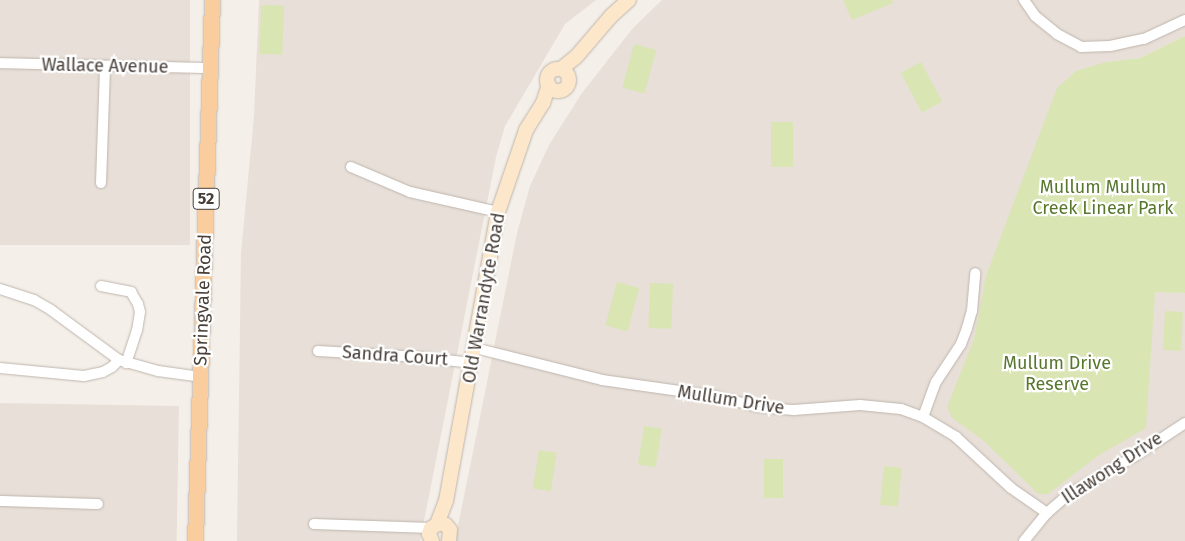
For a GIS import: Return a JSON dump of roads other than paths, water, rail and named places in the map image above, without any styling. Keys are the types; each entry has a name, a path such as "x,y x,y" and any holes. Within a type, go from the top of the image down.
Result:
{"main road":[{"name":"Springvale Road","path":"195,541 212,0"},
{"name":"Old Warrandyte Road","path":"438,533 446,501 475,348 498,212 526,130 553,88 567,86 565,73 576,57 611,16 629,0"},
{"name":"Old Warrandyte Road","path":"553,88 549,73 554,69 565,73"}],"street":[{"path":"1024,0 1035,16 1057,34 1081,47 1110,46 1144,39 1185,20"},
{"name":"Wallace Avenue","path":"0,64 210,68"},
{"path":"100,183 105,66"},
{"path":"351,167 410,192 498,212"},
{"path":"923,417 936,382 961,344 967,328 975,273"},
{"path":"0,368 84,376 103,372 122,361 137,330 140,312 138,304 131,292 101,286"},
{"path":"0,289 34,300 51,310 122,361 201,377"},
{"name":"Mullum Drive","path":"475,348 602,380 715,396 758,407 794,410 880,406 901,409 923,417 956,436 1012,488 1047,513"},
{"name":"Sandra Court","path":"318,352 428,358 472,363"},
{"name":"Illawong Drive","path":"1024,541 1047,513 1089,480 1135,456 1185,423"},
{"path":"0,501 98,504"},
{"path":"314,524 411,529 438,533"}],"park label":[{"name":"Mullum Mullum Creek Linear Park","path":"1103,198"},
{"name":"Mullum Drive Reserve","path":"1057,374"}]}
